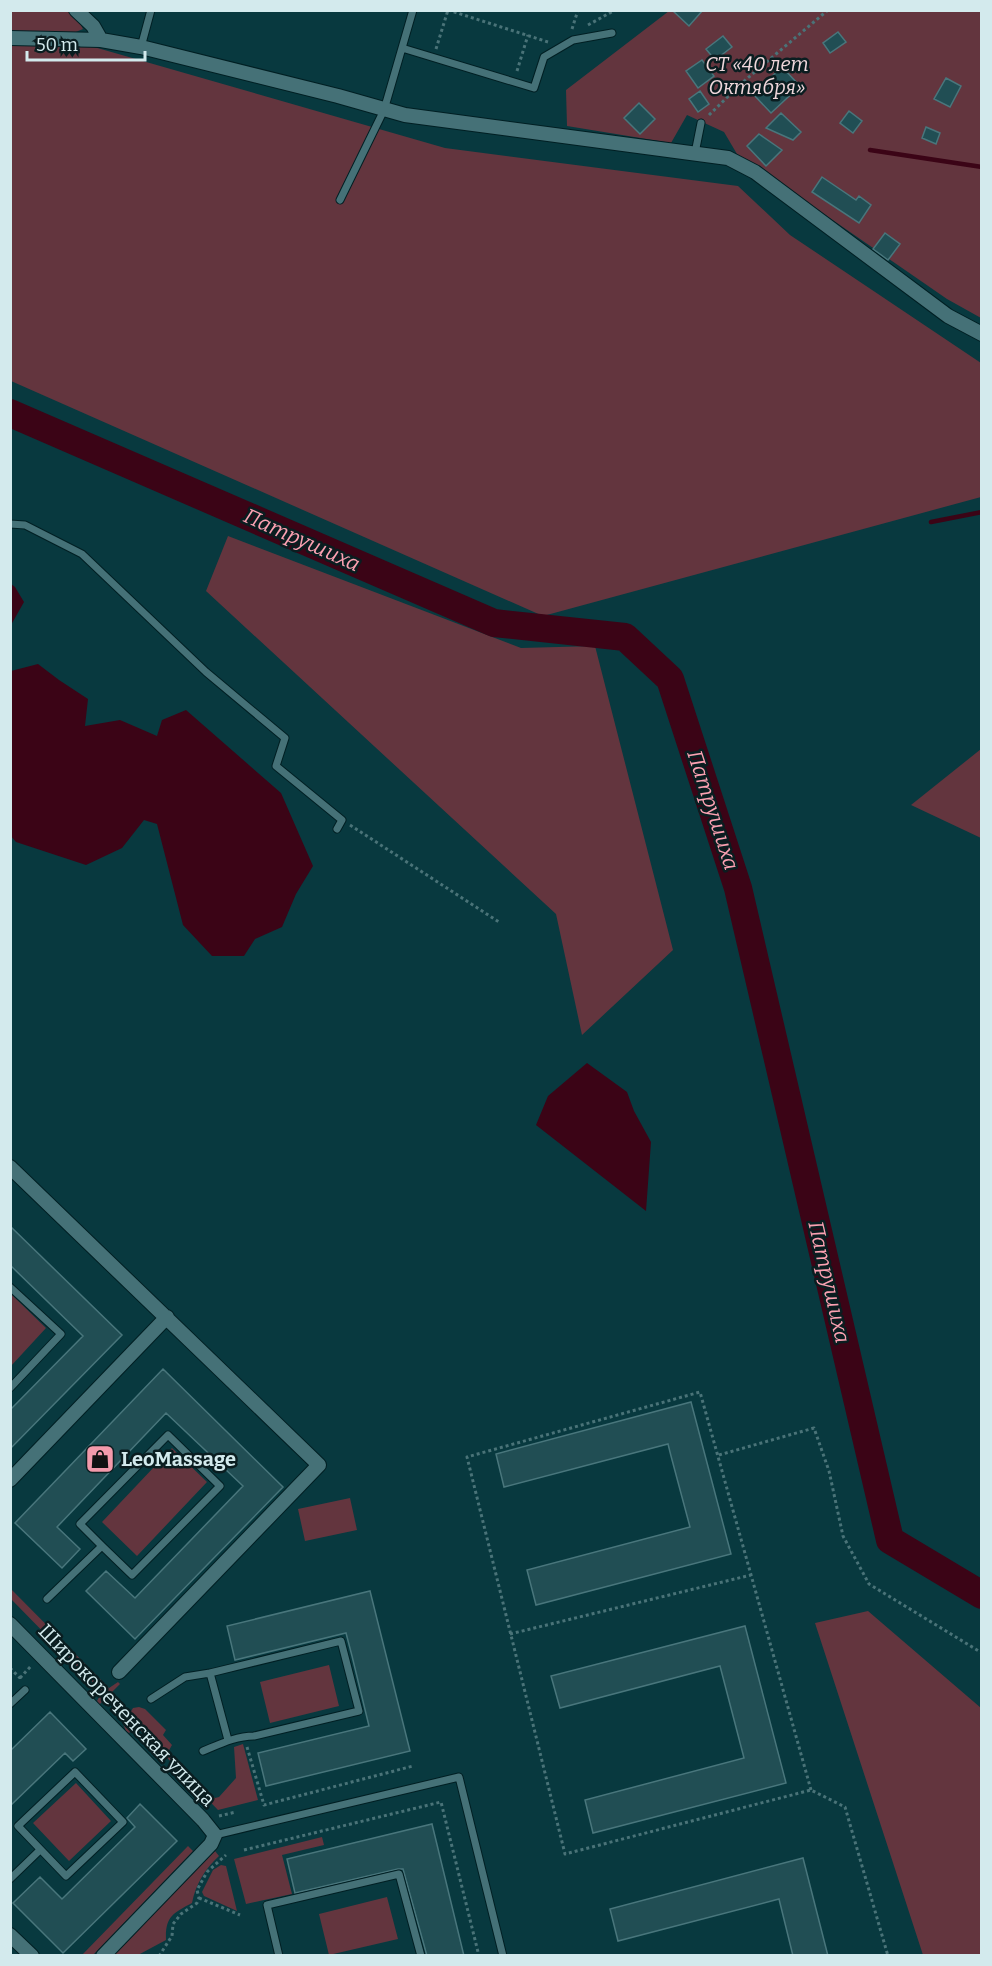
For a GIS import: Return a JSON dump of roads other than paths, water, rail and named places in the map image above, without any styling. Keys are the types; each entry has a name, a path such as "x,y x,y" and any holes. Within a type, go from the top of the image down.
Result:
{"street":[{"path":"76,10 93,26 101,40"},
{"path":"10,38 101,40 141,47 416,117 728,158 755,172 948,316 981,334"},
{"path":"11,1167 319,1465 119,1672"},
{"path":"10,1480 167,1317"},
{"name":"Широкореченская улица","path":"10,1624 203,1820 215,1835"},
{"path":"103,1956 211,1844 215,1835"},
{"path":"10,1935 32,1956"}],"lane":[{"path":"141,47 151,10"},
{"path":"340,200 384,110 413,10"},
{"path":"402,48 534,88 544,57 573,40 612,33"},
{"path":"695,153 701,123"},
{"path":"10,524 24,525 82,554 206,672 285,738 276,766 342,820 337,829"},
{"path":"10,1287 61,1334 10,1388"},
{"path":"168,1435 220,1486 132,1575 102,1546 80,1524 168,1435"},
{"path":"47,1599 102,1546"},
{"path":"151,1699 185,1677 341,1641 359,1711 228,1740 203,1751"},
{"path":"210,1673 228,1740"},
{"path":"10,1704 25,1690"},
{"path":"75,1772 123,1822 66,1876 40,1850 18,1826 75,1772"},
{"path":"215,1835 459,1778 503,1956"},
{"path":"10,1879 40,1850"},
{"path":"279,1956 267,1905 399,1874 421,1956"}],"waterway":[{"path":"870,150 982,167"},
{"name":"Патрушиха","path":"10,413 494,623 625,637 670,679 738,888 890,1540 982,1595"},
{"path":"931,522 982,512"}],"place":[{"name":"LeoMassage","path":"100,1459"}],"park label":[{"name":"СТ «40 лет Октября»","path":"757,76"}]}
